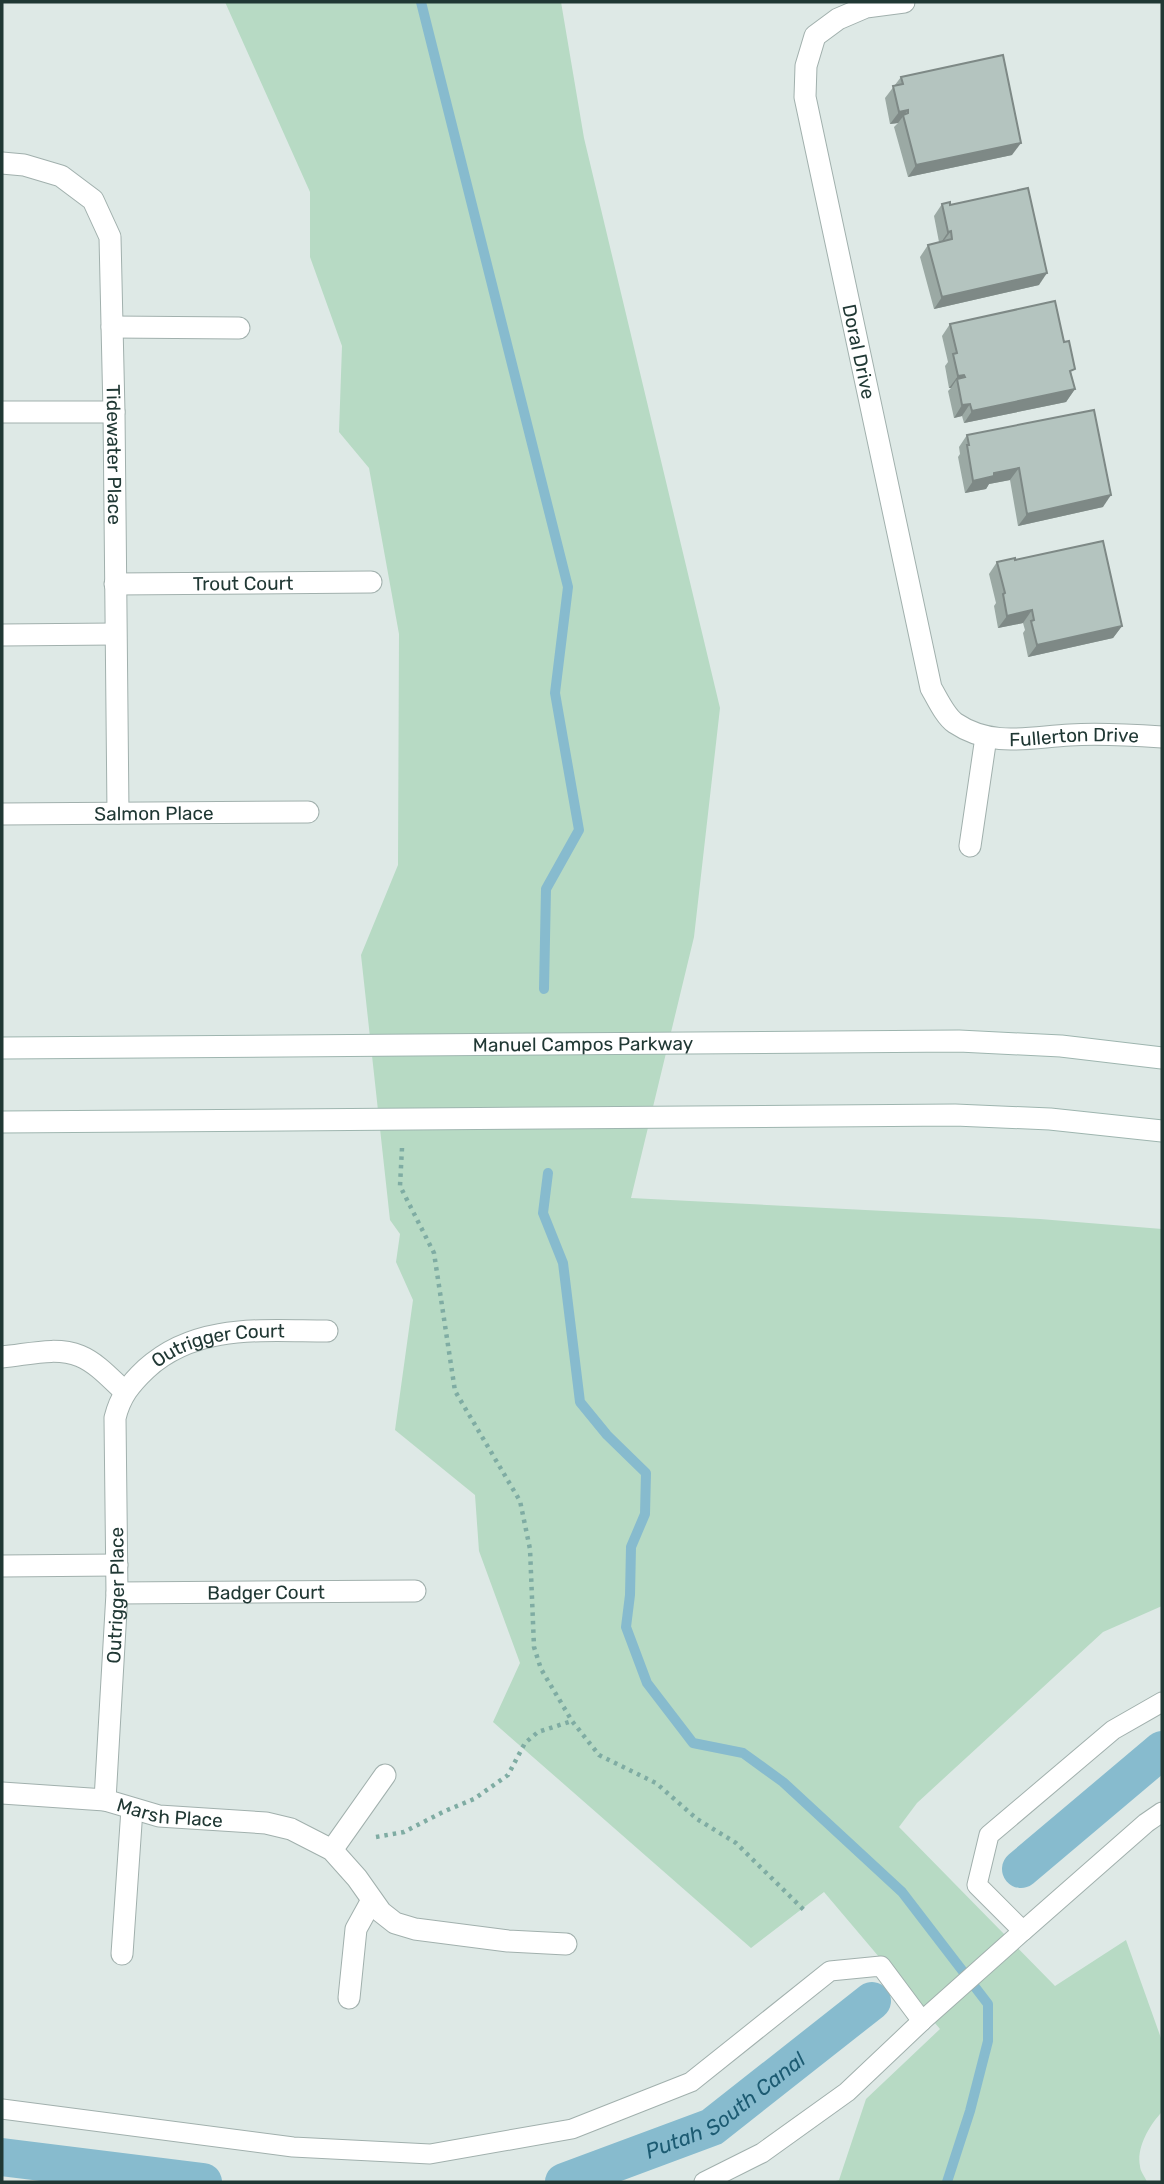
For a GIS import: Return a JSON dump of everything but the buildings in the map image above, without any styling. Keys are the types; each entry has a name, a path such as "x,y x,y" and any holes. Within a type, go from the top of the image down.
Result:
{"street":[{"name":"Doral Drive","path":"904,2 866,6 838,19 815,36 806,66 805,97 930,688 953,722 986,737"},
{"name":"Tidewater Place","path":"2,163 24,165 61,176 93,200 110,237 118,813"},
{"path":"112,327 239,328"},
{"path":"2,412 114,412"},
{"name":"Trout Court","path":"115,584 371,582"},
{"path":"2,635 116,634"},
{"name":"Fullerton Drive","path":"986,737 1014,741 1079,734 1162,737"},
{"path":"970,846 986,737"},
{"name":"Salmon Place","path":"2,814 308,812"},
{"name":"Manuel Campos Parkway","path":"2,1048 959,1041 1061,1046 1162,1058"},
{"path":"2,1122 955,1115 1050,1119 1162,1131"},
{"name":"Outrigger Court","path":"124,1391 161,1356 183,1343 206,1336 242,1331 327,1331"},
{"path":"2,1357 27,1352 63,1352 80,1356 124,1391"},
{"name":"Outrigger Place","path":"105,1800 117,1593 115,1418 124,1391"},
{"path":"2,1566 117,1565"},
{"name":"Badger Court","path":"117,1593 415,1591"},
{"path":"332,1850 385,1775"},
{"name":"Marsh Place","path":"2,1793 105,1800 159,1816 266,1823 291,1829 332,1850 382,1912 395,1923 415,1929 508,1941 566,1944"},
{"path":"122,1954 132,1809"},
{"path":"349,1998 356,1929 372,1900"}],"lane":[{"path":"1023,1931 977,1885 989,1835 1113,1730 1162,1702"},
{"path":"704,2182 762,2154 847,2092 929,2014 1146,1823 1162,1812"},
{"path":"2,2109 293,2147 430,2154 572,2129 691,2082 830,1971 881,1966 929,2014"}],"path":[{"path":"402,1119 401,1186 434,1253 455,1391 520,1501 530,1549 534,1647 541,1669 572,1721 599,1755 656,1783 697,1819 736,1843 806,1912"},
{"path":"332,1850 404,1832 435,1815 474,1799 508,1775 525,1744 538,1732 572,1721"}],"green space":[{"path":"225,2 561,2 584,138 720,708 694,937 631,1198 1040,1219 1162,1229 1162,1606 1103,1632 917,1803 899,1827 1055,1986 1126,1940 1162,2041 1162,2112 1142,2144 1139,2159 1147,2182 832,2182 839,2180 866,2099 940,2029 824,1892 751,1948 493,1722 520,1663 479,1551 475,1495 395,1430 413,1300 396,1262 400,1234 390,1220 361,955 398,865 399,634 369,468 339,432 342,346 310,257 310,192"}],"waterway":[{"path":"421,2 568,587 555,693 579,830 546,889 544,989"},
{"path":"548,1173 543,1213 563,1263 580,1402 607,1435 646,1473 645,1514 631,1547 626,1627 647,1683 693,1743 743,1753 783,1782 902,1892 988,2004 988,2041 970,2111 947,2182"},
{"name":"Putah South Canal","path":"1021,1869 1162,1750"},
{"name":"Putah South Canal","path":"564,2182 712,2127 872,2001"},
{"name":"Putah South Canal","path":"2,2157 203,2182"}]}
